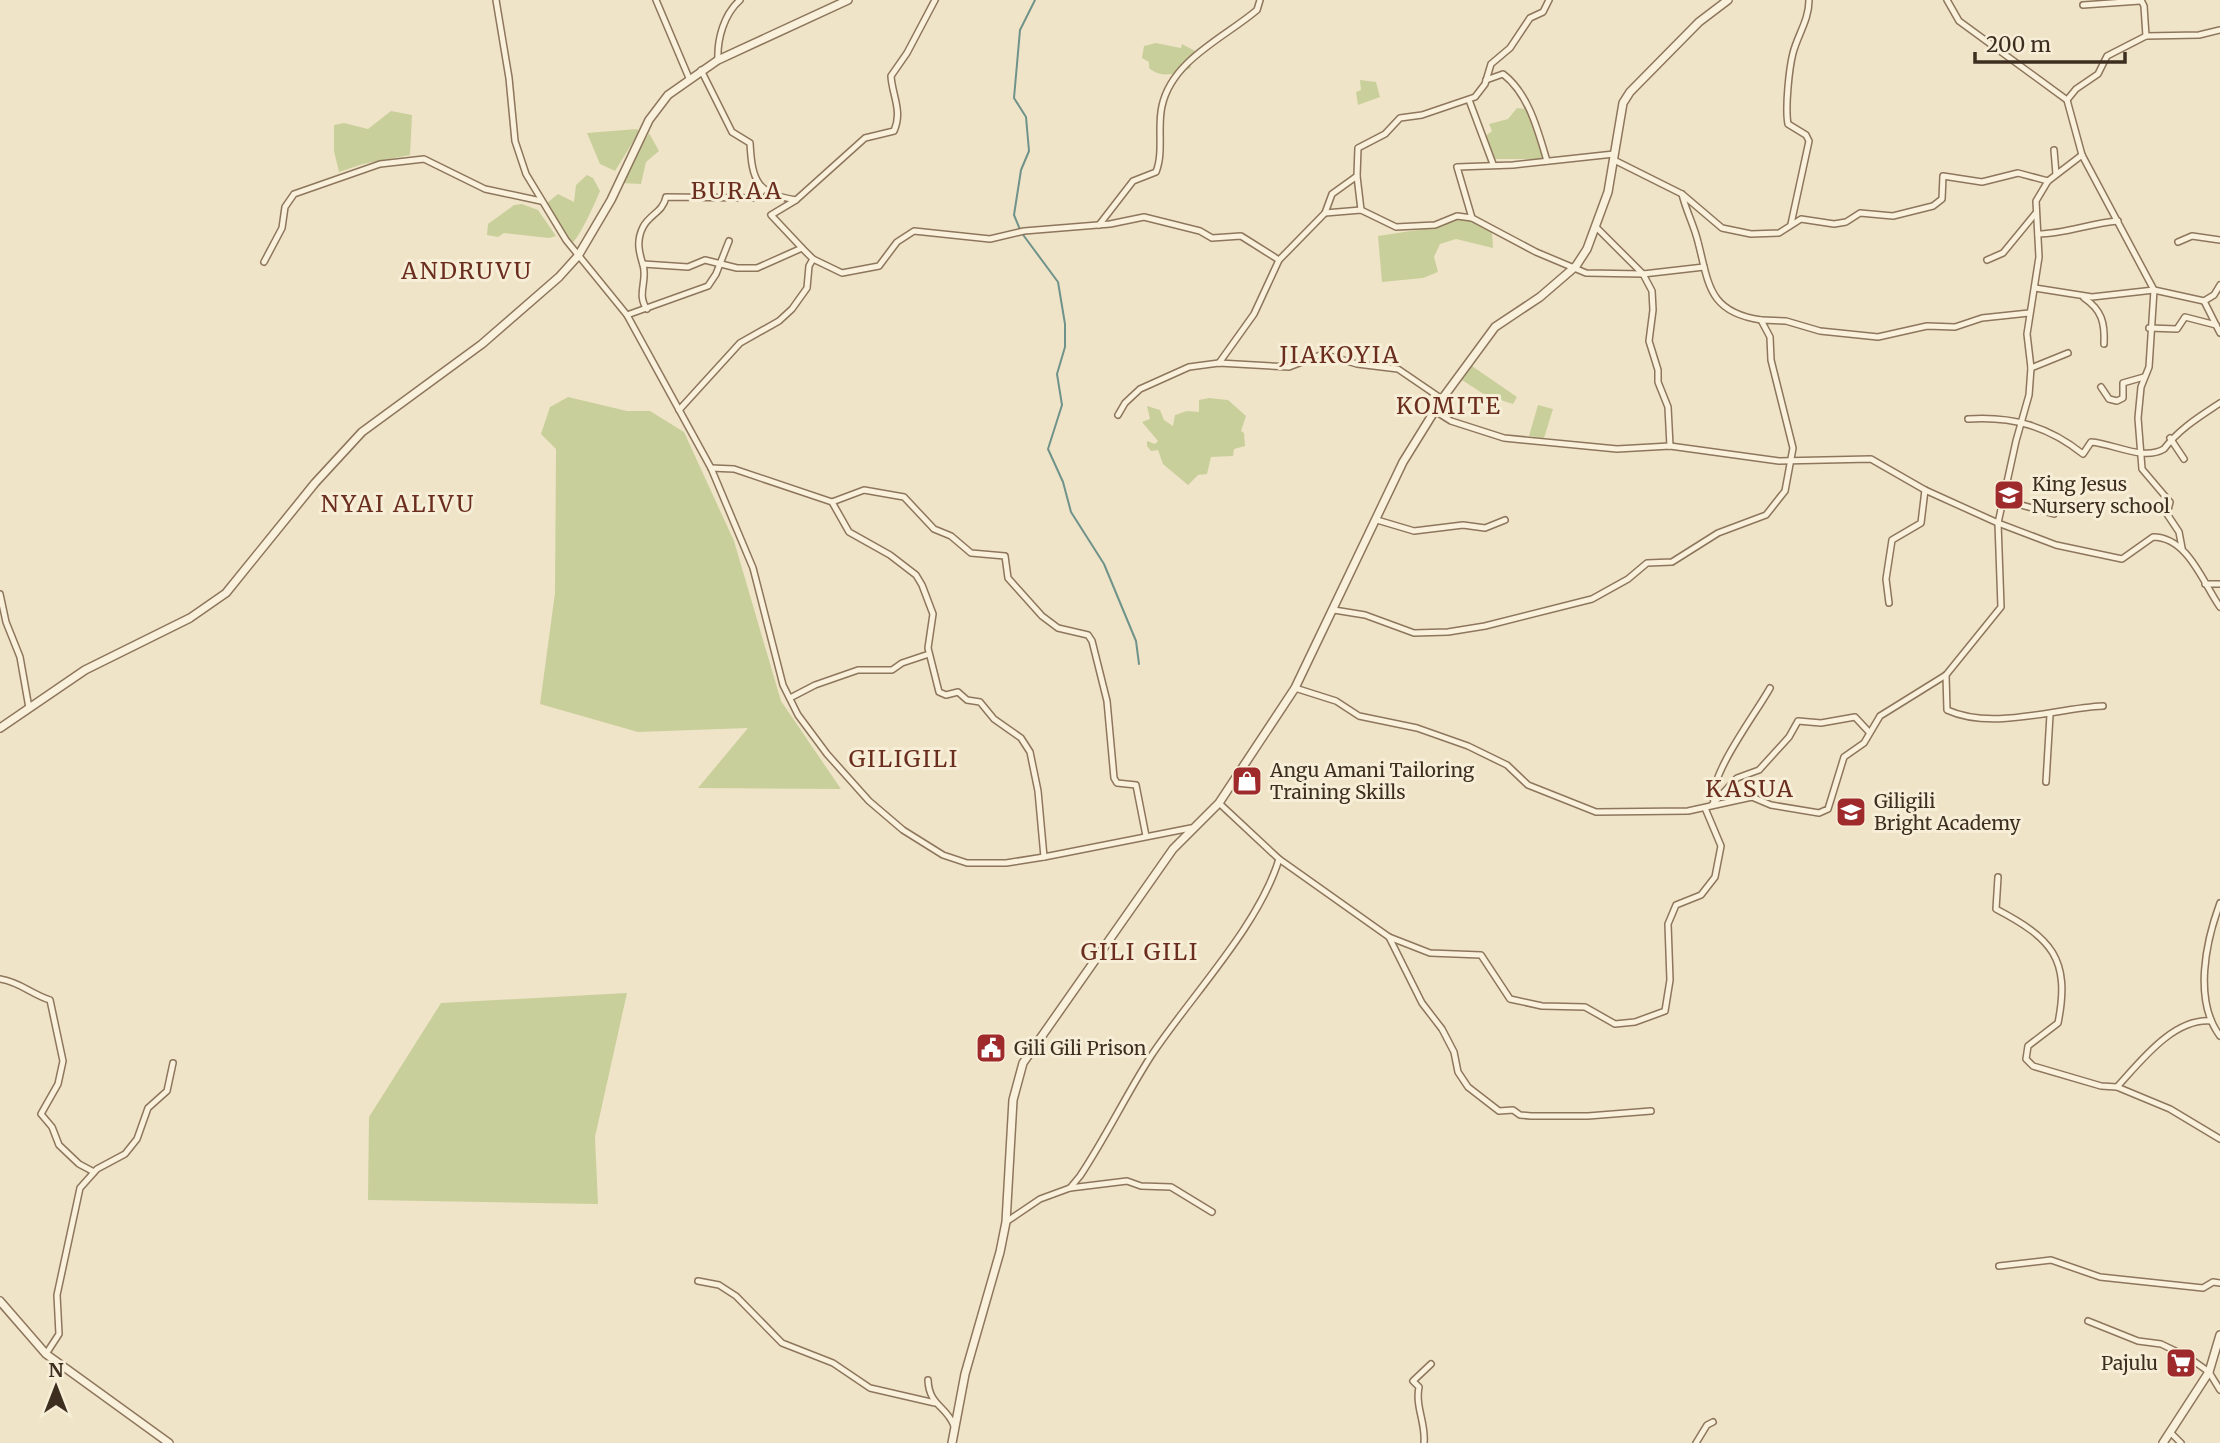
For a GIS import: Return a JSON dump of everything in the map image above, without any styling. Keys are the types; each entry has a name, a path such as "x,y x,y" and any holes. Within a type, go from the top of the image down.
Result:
{"street":[{"path":"496,0 509,78 514,141 526,174 578,256 626,315 711,468 752,568 783,685 827,754 869,801 903,830 943,855 984,864 1044,858 1191,828"},
{"path":"656,0 689,78"},
{"path":"718,60 723,28 732,9 740,0"},
{"path":"0,728 85,670 164,632 214,603 234,584 315,483 362,432 482,344 559,277 578,256 611,200 649,120 668,95 718,60 848,0"},
{"path":"934,0 907,53 891,76 897,99 898,120 894,131 865,138 796,200 771,215 813,259 842,273 879,266 897,242 914,231 990,239 1024,231 1098,225 1144,217 1199,231 1212,238 1241,236 1279,260"},
{"path":"1098,225 1128,186 1156,172 1164,97 1211,42 1257,10 1260,0"},
{"path":"1361,210 1357,176 1358,148 1385,134 1396,120 1469,100 1480,92 1491,64 1510,48 1530,18 1543,12 1549,0"},
{"path":"952,1443 965,1374 1006,1222 1013,1100 1023,1063 1173,849 1191,828 1219,803 1295,688 1403,462 1442,399 1495,327 1540,297 1576,266 1596,227 1614,157 1623,103 1630,92 1699,22 1728,0"},
{"path":"1791,224 1809,141 1806,135 1788,124 1790,79 1792,56 1808,16 1810,0"},
{"path":"1947,0 1959,21 2067,100 2082,155 2154,290 2149,328 2149,367 2144,377 2138,418 2143,454 2142,469 2170,502 2167,514 2179,532 2182,548 2220,607"},
{"path":"2083,5 2140,1 2144,6 2146,36"},
{"path":"2067,100 2076,89 2096,75 2107,56 2146,36 2199,35 2220,30"},
{"path":"701,70 732,132 750,143 754,171 763,190 771,196 796,200"},
{"path":"1486,80 1501,75 1508,78 1528,105 1547,161"},
{"path":"1469,100 1493,164"},
{"path":"2054,150 2056,174"},
{"path":"1295,688 1336,701 1359,716 1417,727 1468,746 1507,765 1528,785 1596,813 1647,812 1752,797 1771,806 1825,811 1831,803 1842,760 1864,743 1880,716 1946,675 2001,607 1998,523 2029,395 2031,368 2027,340 2029,313 2039,264 2035,214 2038,195 2048,181 2082,155"},
{"path":"1472,218 1455,168 1614,157 1682,194 1722,228 1770,234 1779,233 1791,224 1809,219 1841,223 1860,213 1886,216 1933,206 1942,199 1943,176 1982,182 2018,173 2048,181"},
{"path":"264,262 282,228 285,207 294,194 354,170 380,164 424,159 485,189 541,201"},
{"path":"1219,363 1254,314 1279,260 1325,213 1332,194 1357,176"},
{"path":"647,309 642,299 643,264 639,252 642,231 648,218 661,209 668,195 749,198 760,196 763,190"},
{"path":"1682,194 1713,295 1741,317 1786,321 1820,331 1866,338 1927,327 1947,329 1982,318 2029,313"},
{"path":"1325,213 1361,210 1396,227 1435,225 1457,216 1472,218 1536,252 1576,266 1586,273 1643,274 1704,267"},
{"path":"1987,260 2003,253 2035,214"},
{"path":"2038,234 2063,233 2095,223 2118,222"},
{"path":"1596,227 1643,274 1653,297 1649,341 1658,370 1658,382 1668,407 1670,446"},
{"path":"2178,242 2192,236 2220,240"},
{"path":"626,315 708,286 729,241"},
{"path":"643,264 688,268 705,260 741,269 764,267 802,248"},
{"path":"679,410 719,370 740,343 779,321 792,309 807,288 809,266 813,259"},
{"path":"2035,288 2082,296 2115,296 2154,290 2204,300 2214,295 2220,285"},
{"path":"2082,296 2101,315 2105,329 2104,344"},
{"path":"2204,300 2220,333"},
{"path":"2149,328 2177,329 2185,317 2216,325"},
{"path":"1334,610 1365,615 1414,633 1431,634 1485,626 1529,612 1577,604 1628,579 1647,563 1672,562 1718,533 1766,515 1785,491 1793,460 1792,440 1771,360 1770,337 1760,320"},
{"path":"2031,368 2068,353"},
{"path":"1118,415 1129,398 1152,382 1189,367 1219,363 1289,367 1323,354 1349,362 1398,369 1442,399"},
{"path":"2101,387 2109,398 2117,401 2123,398 2123,383 2144,377"},
{"path":"1968,419 2006,418 2022,422 2050,432 2083,454 2091,442 2114,444 2143,454 2156,454 2166,447 2170,438 2220,403"},
{"path":"1435,411 1451,421 1504,438 1617,449 1670,446 1762,460 1871,459 1925,490 1998,523 2056,545 2114,559 2127,557 2153,537 2182,548"},
{"path":"2170,438 2184,459"},
{"path":"711,468 734,469 832,502 864,490 904,497 934,529 951,536 971,553 1007,558 1008,578 1052,625 1088,635 1094,647 1107,701 1114,778 1117,783 1136,785 1146,836"},
{"path":"1889,603 1886,579 1892,540 1921,523 1925,490"},
{"path":"2003,500 2054,514"},
{"path":"832,502 849,532 886,552 916,575 933,614 929,654 939,692 946,695 958,691 967,700 980,702 994,719 1025,743 1036,776 1044,858"},
{"path":"1377,520 1414,531 1454,525 1485,528 1505,520"},
{"path":"2205,584 2220,584"},
{"path":"0,594 6,622 20,657 29,708"},
{"path":"790,698 816,685 858,670 892,670 902,663 929,654"},
{"path":"1946,675 1946,708 1950,712 1982,717 2050,715 2103,706"},
{"path":"1219,803 1279,859 1389,937 1430,953 1481,955 1507,996 1515,1001 1585,1007 1615,1024 1635,1022 1665,1011 1670,980 1670,916 1676,905 1701,895 1714,880 1721,846 1710,805 1713,792 1723,766 1770,688"},
{"path":"2046,782 2050,715"},
{"path":"1710,805 1737,778 1759,770 1789,737 1798,721 1821,723 1855,717 1869,732"},
{"path":"1070,1188 1090,1161 1151,1057 1251,915 1274,876 1279,859"},
{"path":"1998,877 1996,909 2037,933 2051,946 2060,977 2058,1023 2028,1046 2026,1059 2034,1066 2055,1074 2117,1087 2169,1109 2220,1139"},
{"path":"2220,902 2207,951 2211,1021 2220,1036"},
{"path":"1389,937 1422,1003 1442,1028 1454,1052 1458,1072 1468,1087 1493,1107 1531,1116 1588,1116 1651,1111"},
{"path":"0,979 16,981 33,995 50,1000 63,1061 58,1084 41,1114 52,1126 59,1145 79,1164 94,1172"},
{"path":"2117,1087 2175,1032 2191,1023 2211,1021"},
{"path":"46,1354 58,1334 57,1295 80,1188 94,1172 125,1154 137,1139 148,1108 167,1091 173,1063"},
{"path":"1006,1222 1040,1199 1070,1188 1127,1181 1141,1186 1171,1187 1212,1212"},
{"path":"1999,1266 2051,1260 2082,1272 2133,1282 2203,1288 2213,1282 2220,1283"},
{"path":"698,1281 726,1288 748,1306 782,1343 833,1363 870,1388 934,1403 948,1414 955,1429"},
{"path":"0,1301 46,1354 169,1443"},
{"path":"2088,1321 2138,1340 2161,1344 2188,1357 2210,1372 2220,1390"},
{"path":"2163,1443 2210,1372 2220,1335"},
{"path":"1424,1443 1425,1427 1418,1407 1419,1387 1413,1381 1431,1364"},
{"path":"928,1380 934,1403"},
{"path":"1696,1443 1707,1425 1713,1422"},
{"path":"2170,1432 2181,1443"}],"green space":[{"path":"1156,43 1181,48 1182,44 1197,52 1189,60 1191,68 1175,74 1164,74 1149,68 1149,62 1142,58 1144,46"},
{"path":"1360,80 1376,82 1380,97 1358,105 1356,92 1361,90"},
{"path":"1517,108 1526,109 1543,159 1493,159 1483,138 1492,131 1489,124 1508,119"},
{"path":"391,111 412,115 410,155 363,164 339,172 334,151 334,125 344,123 368,129"},
{"path":"637,129 639,132 615,171 600,164 587,133"},
{"path":"649,133 659,151 646,162 641,184 620,183"},
{"path":"587,175 593,178 600,191 571,244 547,203 558,194 574,202 576,185"},
{"path":"522,204 538,210 556,236 549,238 504,233 498,237 487,235 488,224 514,205"},
{"path":"1459,217 1482,225 1492,233 1493,248 1456,239 1440,244 1434,257 1438,272 1423,278 1382,282 1378,236 1444,226 1447,219"},
{"path":"1472,366 1517,397 1513,404 1485,395 1462,380"},
{"path":"568,397 627,411 650,411 684,432 734,541 781,701 841,789 698,788 748,728 638,732 540,704 555,593 556,449 541,434 550,407"},
{"path":"1199,400 1228,400 1246,416 1241,431 1244,433 1245,446 1234,449 1233,456 1211,457 1207,474 1198,475 1188,485 1163,464 1158,450 1151,451 1147,446 1147,441 1155,444 1158,441 1142,422 1150,419 1147,406 1160,410 1164,420 1173,426 1175,415 1187,411 1199,412"},
{"path":"1538,405 1553,409 1544,438 1529,436"},
{"path":"627,993 595,1137 598,1204 368,1200 369,1117 441,1003"}],"waterway":[{"path":"1035,0 1020,30 1014,98 1026,117 1029,151 1021,170 1014,215 1021,232 1058,282 1065,324 1065,347 1057,374 1062,405 1048,449 1063,482 1071,512 1104,564 1136,641 1139,664"}],"place":[{"name":"King Jesus Nursery school","path":"2009,495"},
{"name":"Angu Amani Tailoring Training Skills","path":"1247,781"},
{"name":"Giligili Bright Academy","path":"1851,812"},
{"name":"Gili Gili Prison","path":"991,1048"},
{"name":"Pajulu","path":"2181,1363"}],"district":[{"name":"BURAA","path":"737,191"},
{"name":"ANDRUVU","path":"467,271"},
{"name":"JIAKOYIA","path":"1340,355"},
{"name":"KOMITE","path":"1449,406"},
{"name":"NYAI ALIVU","path":"398,504"},
{"name":"GILIGILI","path":"904,759"},
{"name":"KASUA","path":"1750,789"},
{"name":"GILI GILI","path":"1140,952"}]}
